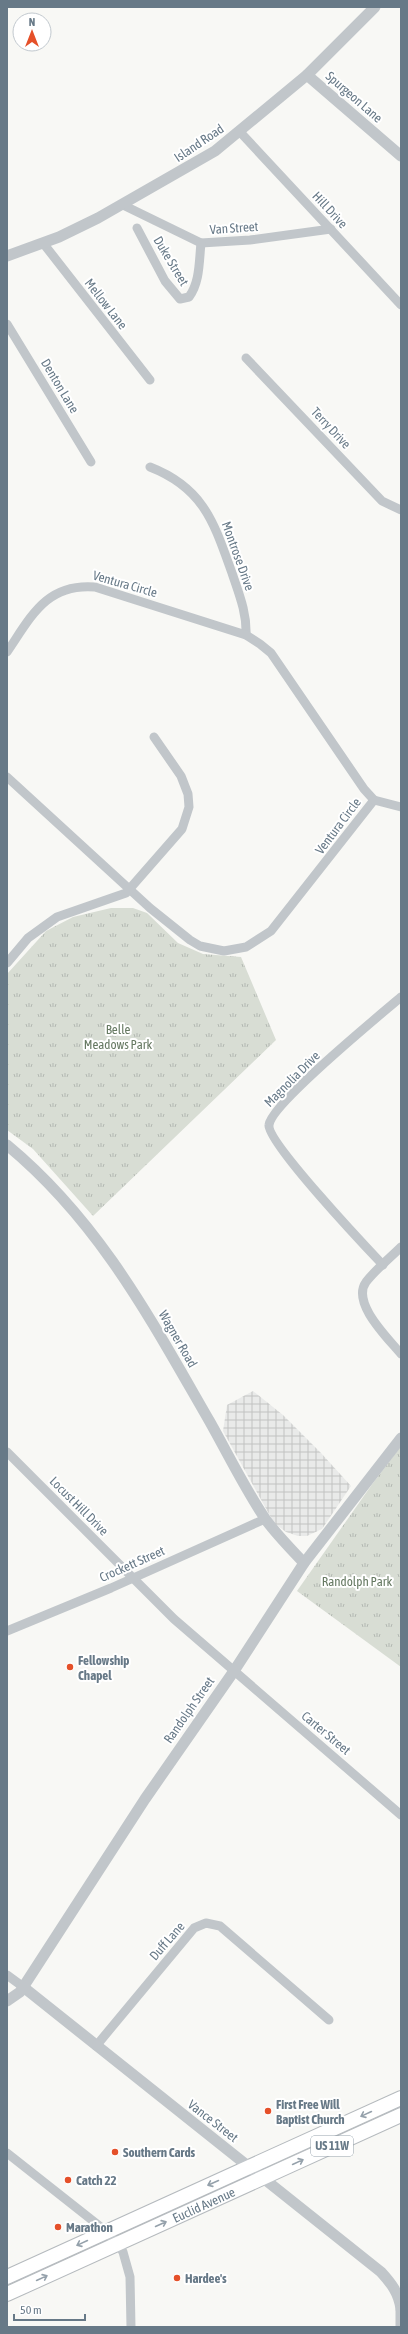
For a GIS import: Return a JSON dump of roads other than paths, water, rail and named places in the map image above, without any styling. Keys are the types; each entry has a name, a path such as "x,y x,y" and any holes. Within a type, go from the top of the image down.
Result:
{"main road":[{"name":"Euclid Avenue","path":"7,2277 104,2229 248,2167 401,2098"},
{"name":"Euclid Avenue","path":"7,2294 401,2115"}],"street":[{"name":"Island Road","path":"7,256 43,243 123,205 209,155 240,132 307,75 375,7"},
{"name":"Spurgeon Lane","path":"307,75 401,156"},
{"name":"Hill Drive","path":"240,132 401,305"},
{"name":"Van Street","path":"123,205 201,243 250,240 331,229"},
{"name":"Duke Street","path":"137,228 176,296 184,299 189,298 198,280 201,243"},
{"name":"Mellow Lane","path":"43,243 150,380"},
{"name":"Denton Lane","path":"7,324 91,462"},
{"name":"Terry Drive","path":"246,358 382,501 401,510"},
{"name":"Montrose Drive","path":"150,467 170,475 186,487 211,518 218,532 244,611 246,635"},
{"name":"Ventura Circle","path":"7,652 44,601 60,591 81,586 95,587 246,635 271,653 368,796 374,800 280,923 265,936 246,947 224,951 200,946 190,940 150,908 130,888 7,777"},
{"path":"7,963 28,938 57,917 120,896 130,888 182,829 189,807 185,784 154,737"},
{"path":"374,800 401,807"},
{"name":"Magnolia Drive","path":"383,1264 288,1157 271,1136 269,1124 274,1112 314,1074 401,997"},
{"name":"Wagner Road","path":"7,1145 34,1168 61,1195 78,1214 121,1272 266,1519 304,1563"},
{"path":"401,1247 366,1282 362,1296 363,1303 401,1354"},
{"name":"Randolph Street","path":"7,2001 16,1996 170,1762 234,1671 304,1563 401,1438"},
{"name":"Locust Hill Drive","path":"7,1452 174,1619 234,1671"},
{"name":"Crockett Street","path":"7,1631 133,1578 266,1519"},
{"name":"Carter Street","path":"234,1671 401,1815"},
{"name":"Duff Lane","path":"96,2046 194,1928 206,1923 220,1926 329,2020"},
{"name":"Vance Street","path":"7,1974 380,2272 397,2293 401,2309"},
{"path":"7,2152 104,2229 118,2244 123,2252 130,2277 131,2327"},
{"path":"401,2309 401,2327"}],"place":[{"name":"Fellowship Chapel","path":"70,1667"},
{"name":"First Free Will Baptist Church","path":"268,2111"},
{"name":"Southern Cards","path":"115,2152"},
{"name":"Catch 22","path":"68,2180"},
{"name":"Marathon","path":"58,2227"},
{"name":"Hardee's","path":"177,2278"}],"park label":[{"name":"Belle Meadows Park","path":"118,1036"},
{"name":"Randolph Park","path":"357,1581"}]}
